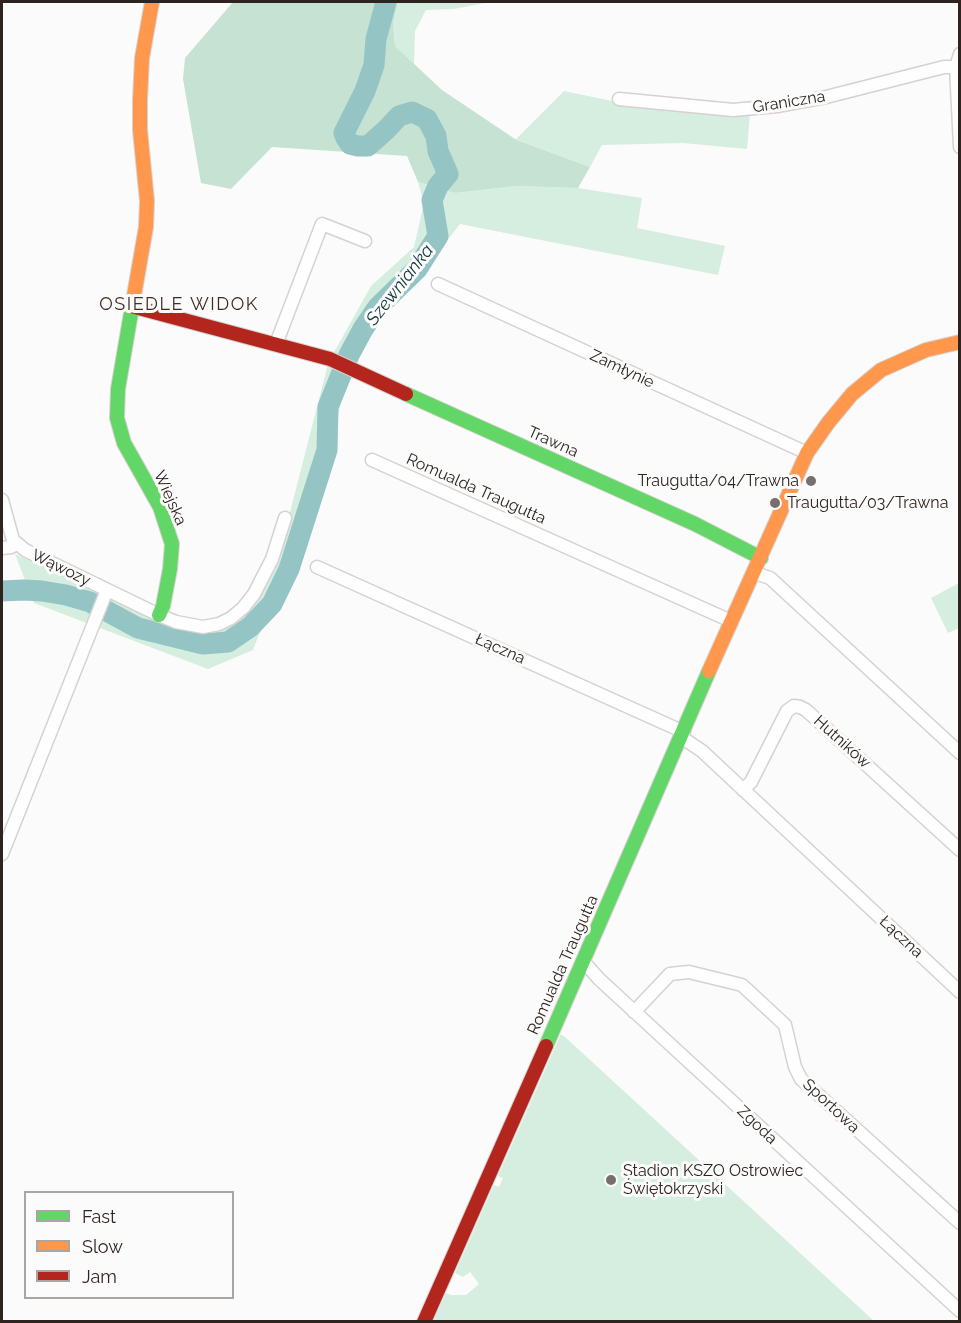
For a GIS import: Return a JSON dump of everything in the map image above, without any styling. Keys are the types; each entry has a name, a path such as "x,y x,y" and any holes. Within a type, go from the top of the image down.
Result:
{"street":[{"name":"Wiejska","path":"152,2 142,58 140,130 147,201 146,227 118,389 117,418 124,443 160,507 172,544 170,569 159,615"},
{"path":"960,54 956,67 960,147"},
{"name":"Graniczna","path":"619,99 733,110 770,107 826,97 944,67 956,67"},
{"path":"131,306 276,344 322,224 365,241"},
{"name":"Zamłynie","path":"438,284 807,453"},
{"name":"Romualda Traugutta","path":"424,1322 807,453 852,394 881,370 926,351 960,342"},
{"name":"Trawna","path":"276,344 330,359 695,524 762,558"},
{"name":"Romualda Traugutta","path":"372,460 731,621"},
{"name":"Wąwozy","path":"2,500 13,540 17,544 107,590"},
{"path":"2,854 107,590 176,622 203,627 219,624 243,608 254,594 272,559 285,518"},
{"name":"Wąwozy","path":"2,548 17,544"},
{"name":"Łączna","path":"317,567 682,735 702,750 960,992"},
{"path":"754,573 770,578 960,753"},
{"name":"Hutników","path":"743,790 751,782 787,711 794,706 800,707 960,850"},
{"name":"Zgoda","path":"584,961 599,979 634,1012 960,1311"},
{"name":"Sportowa","path":"634,1012 670,974 688,972 742,985 785,1025 795,1067 801,1079 960,1223"}],"green space":[{"path":"233,2 398,2 393,23 395,46 442,90 515,139 590,167 578,188 517,186 455,193 418,182 407,156 272,147 231,189 201,183 183,79 185,58"},
{"path":"398,2 490,2 454,9 426,10 415,31 414,64 395,46 393,23"},
{"path":"564,91 612,101 730,114 750,113 747,149 683,143 602,145 590,167 516,139"},
{"path":"418,182 455,193 517,186 578,188 642,198 637,228 725,246 718,275 460,224 423,272 365,339 345,384 321,494 300,561 253,650 208,669 34,603 15,554 150,615 187,629 230,623 278,559 328,364 371,286 414,247 424,203"},
{"path":"959,583 959,628 948,633 931,598"},
{"name":"Stadion KSZO Ostrowiec Świętokrzyski","path":"561,1034 874,1321 433,1321 446,1293 466,1295 479,1284 470,1272 463,1277 455,1273 494,1185 499,1187 503,1178 498,1176"}],"waterway":[{"name":"Szewnianka","path":"2,591 42,591 66,595 90,602 138,628 203,644 228,642 250,627 272,604 289,569 327,450 328,407 349,355 378,307 417,269 438,236 432,200 438,186 448,174 438,151 436,136 427,119 412,112 399,116 368,146 350,144 344,133 365,91 374,65 376,39 386,2"}],"traffic: fast":[{"path":"132,307 118,389 117,418 124,443 160,507 172,544 170,569 159,615"},
{"path":"406,394 695,524 761,558"},
{"path":"546,1046 709,671"}],"traffic: slow":[{"path":"132,307 146,227 147,201 140,130 140,100 142,58 152,2"},
{"path":"709,671 807,453 828,423 852,394 881,370 926,350 960,342"}],"traffic: jam":[{"path":"131,306 330,359 406,394"},
{"path":"424,1322 546,1046"}],"place":[{"name":"Traugutta/04/Trawna","path":"811,481"},
{"name":"Traugutta/03/Trawna","path":"775,503"},
{"name":"Stadion KSZO Ostrowiec Świętokrzyski","path":"611,1180"}],"district":[{"name":"OSIEDLE WIDOK","path":"179,305"}]}
